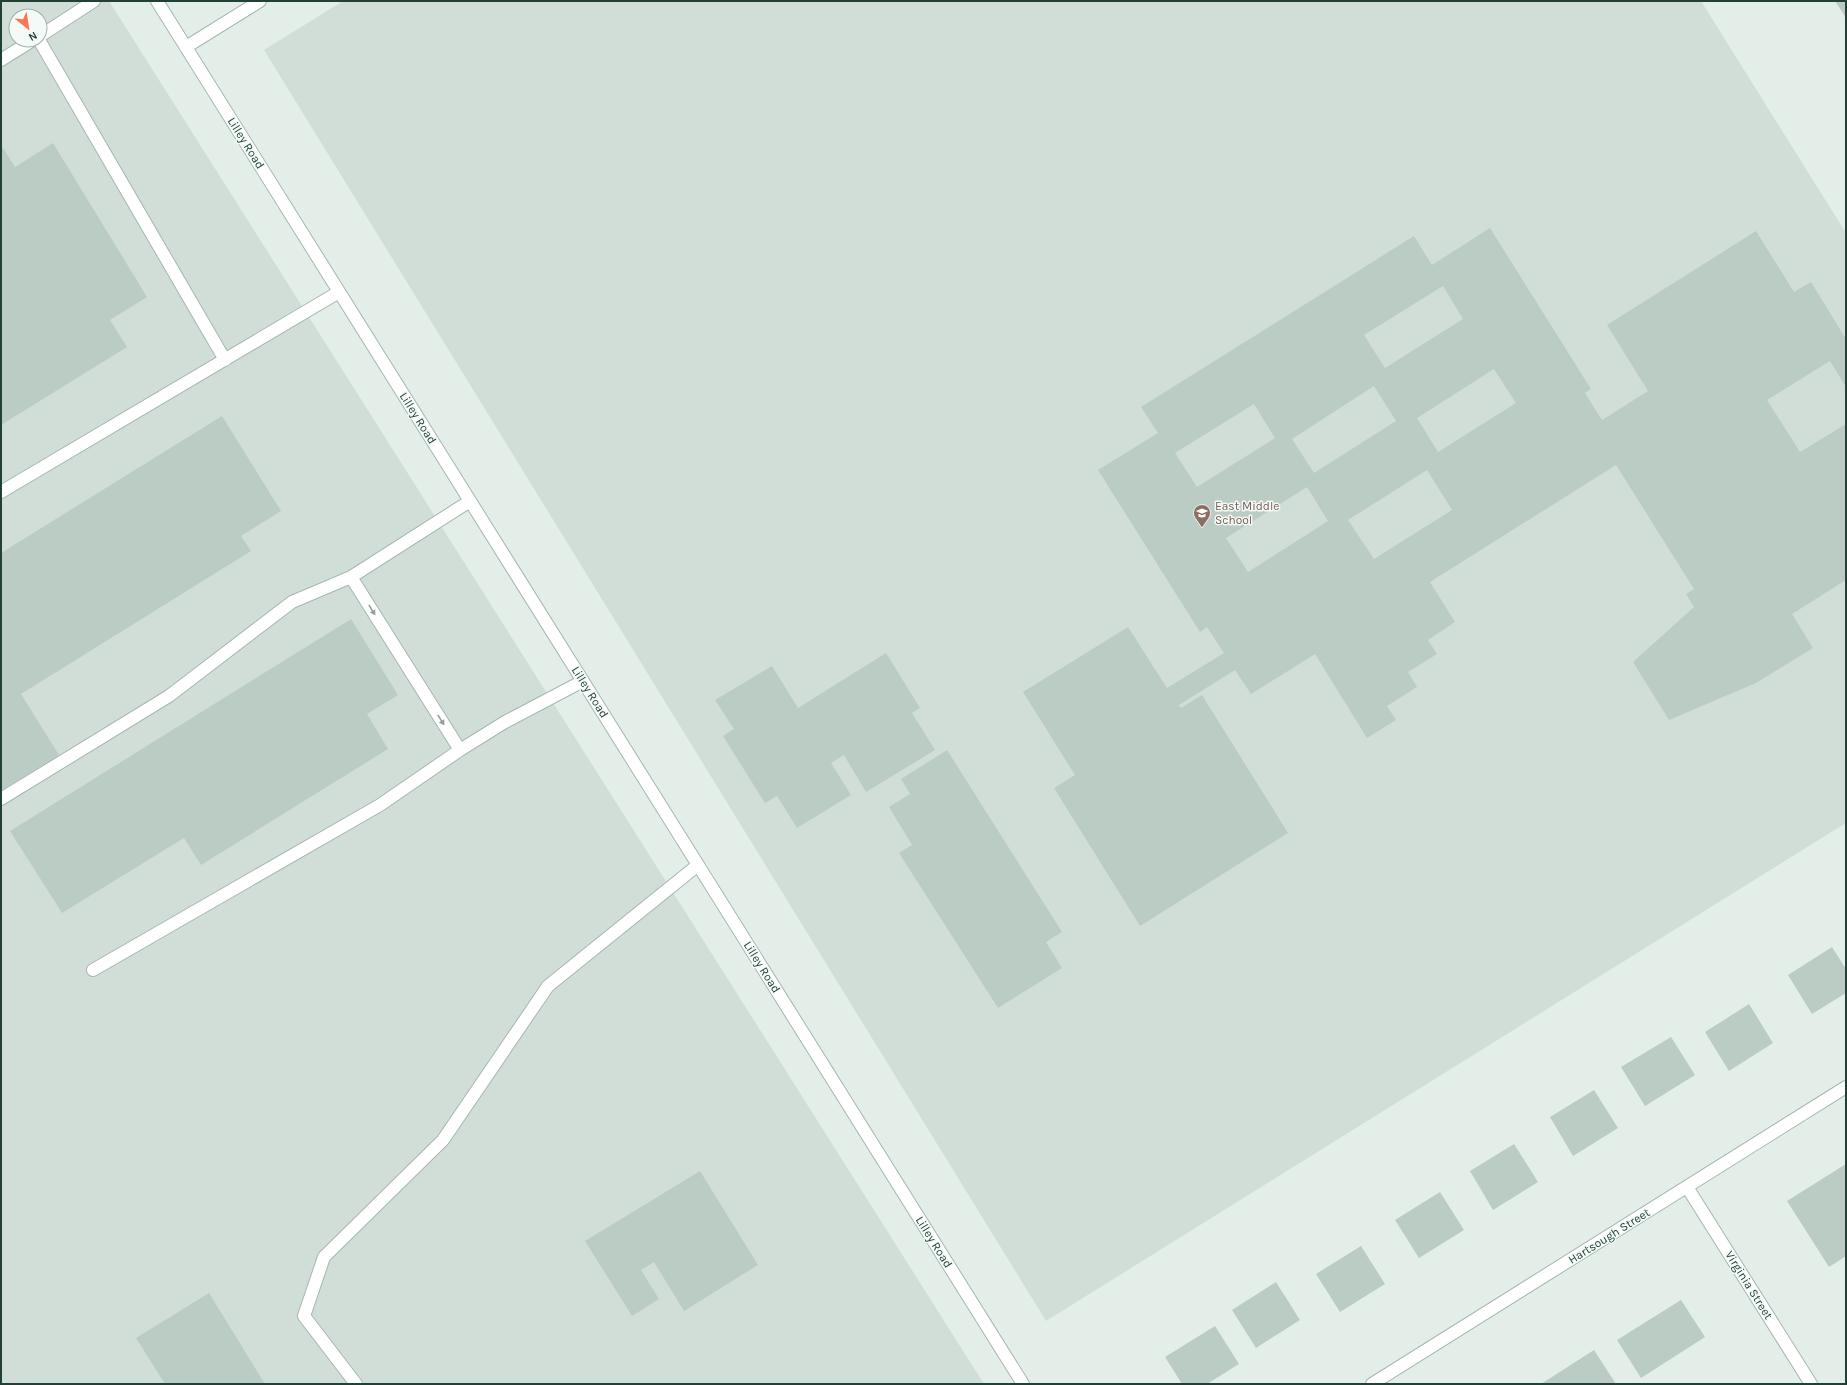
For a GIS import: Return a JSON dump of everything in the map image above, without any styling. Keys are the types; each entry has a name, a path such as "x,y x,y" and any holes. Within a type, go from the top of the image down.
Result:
{"street":[{"path":"48,31 94,1"},
{"name":"Lilley Road","path":"157,1 1023,1384"},
{"path":"186,47 260,1"},
{"path":"1,60 20,48"},
{"path":"43,48 225,360"},
{"path":"1,492 339,292"},
{"path":"1,799 169,696 292,602 351,577 470,501"},
{"path":"351,577 460,750"},
{"path":"93,970 380,805 460,750 505,722 583,681"},
{"path":"356,1384 304,1316 324,1257 443,1140 548,986 698,865"},
{"name":"Hartsough Street","path":"1372,1384 1846,1088"},
{"name":"Virginia Street","path":"1687,1187 1811,1384"}],"shaded area":[{"path":"1,1 109,1 984,1384 1,1384"},
{"name":"East Middle School","path":"343,1 1701,1 1846,233 1846,823 1046,1321 264,50"}],"building":[{"path":"1835,1 1846,1 1846,18"},
{"path":"53,143 147,297 110,320 127,347 1,425 1,145 15,167"},
{"path":"1490,228 1591,389 1585,393 1602,420 1648,391 1607,325 1756,231 1794,292 1811,282 1846,339 1846,387 1830,361 1767,400 1800,452 1846,424 1846,580 1792,614 1813,648 1756,683 1669,720 1633,662 1694,607 1686,594 1694,589 1616,465 1430,582 1455,622 1428,640 1437,654 1408,672 1417,687 1387,706 1396,720 1367,738 1315,654 1251,694 1235,670 1179,705 1181,708 1202,695 1288,833 1140,926 1054,788 1075,775 1023,692 1128,627 1167,688 1224,653 1207,627 1200,632 1098,470 1158,433 1141,407 1414,236 1432,265","holes":["1443,286 1463,319 1385,368 1364,335","1494,369 1516,403 1438,452 1417,418","1374,386 1396,421 1314,473 1292,439","1254,404 1275,438 1197,487 1175,453","1427,470 1452,510 1374,559 1348,520","1307,487 1328,521 1248,572 1226,538"]},
{"path":"222,416 281,511 241,536 251,551 21,694 59,755 1,791 1,553"},
{"path":"351,619 398,695 367,714 388,749 201,865 184,838 62,913 10,831"},
{"path":"886,653 920,708 912,713 935,750 866,792 844,755 831,763 851,795 797,828 777,796 765,803 723,736 734,729 715,700 772,666 798,708"},
{"path":"947,750 1062,932 1046,942 1062,968 998,1008 899,853 912,845 889,807 910,794 901,779"},
{"path":"1832,947 1846,969 1846,993 1812,1014 1788,975"},
{"path":"1749,1004 1773,1043 1729,1071 1705,1032"},
{"path":"1671,1037 1695,1075 1645,1106 1621,1067"},
{"path":"1594,1090 1618,1128 1573,1156 1550,1117"},
{"path":"1514,1144 1538,1182 1493,1210 1470,1171"},
{"path":"1846,1164 1846,1256 1829,1267 1787,1201"},
{"path":"700,1171 758,1265 684,1311 654,1262 641,1270 659,1299 632,1316 585,1241"},
{"path":"1440,1192 1464,1230 1419,1258 1395,1220"},
{"path":"1361,1246 1385,1284 1340,1312 1316,1274"},
{"path":"1276,1282 1300,1320 1256,1348 1232,1310"},
{"path":"209,1293 265,1384 165,1384 136,1338"},
{"path":"1681,1300 1705,1337 1641,1378 1617,1340"},
{"path":"1215,1326 1239,1364 1207,1384 1182,1384 1165,1357"},
{"path":"1594,1350 1616,1384 1541,1384"}],"place":[{"name":"East Middle School","path":"1202,528"}]}
